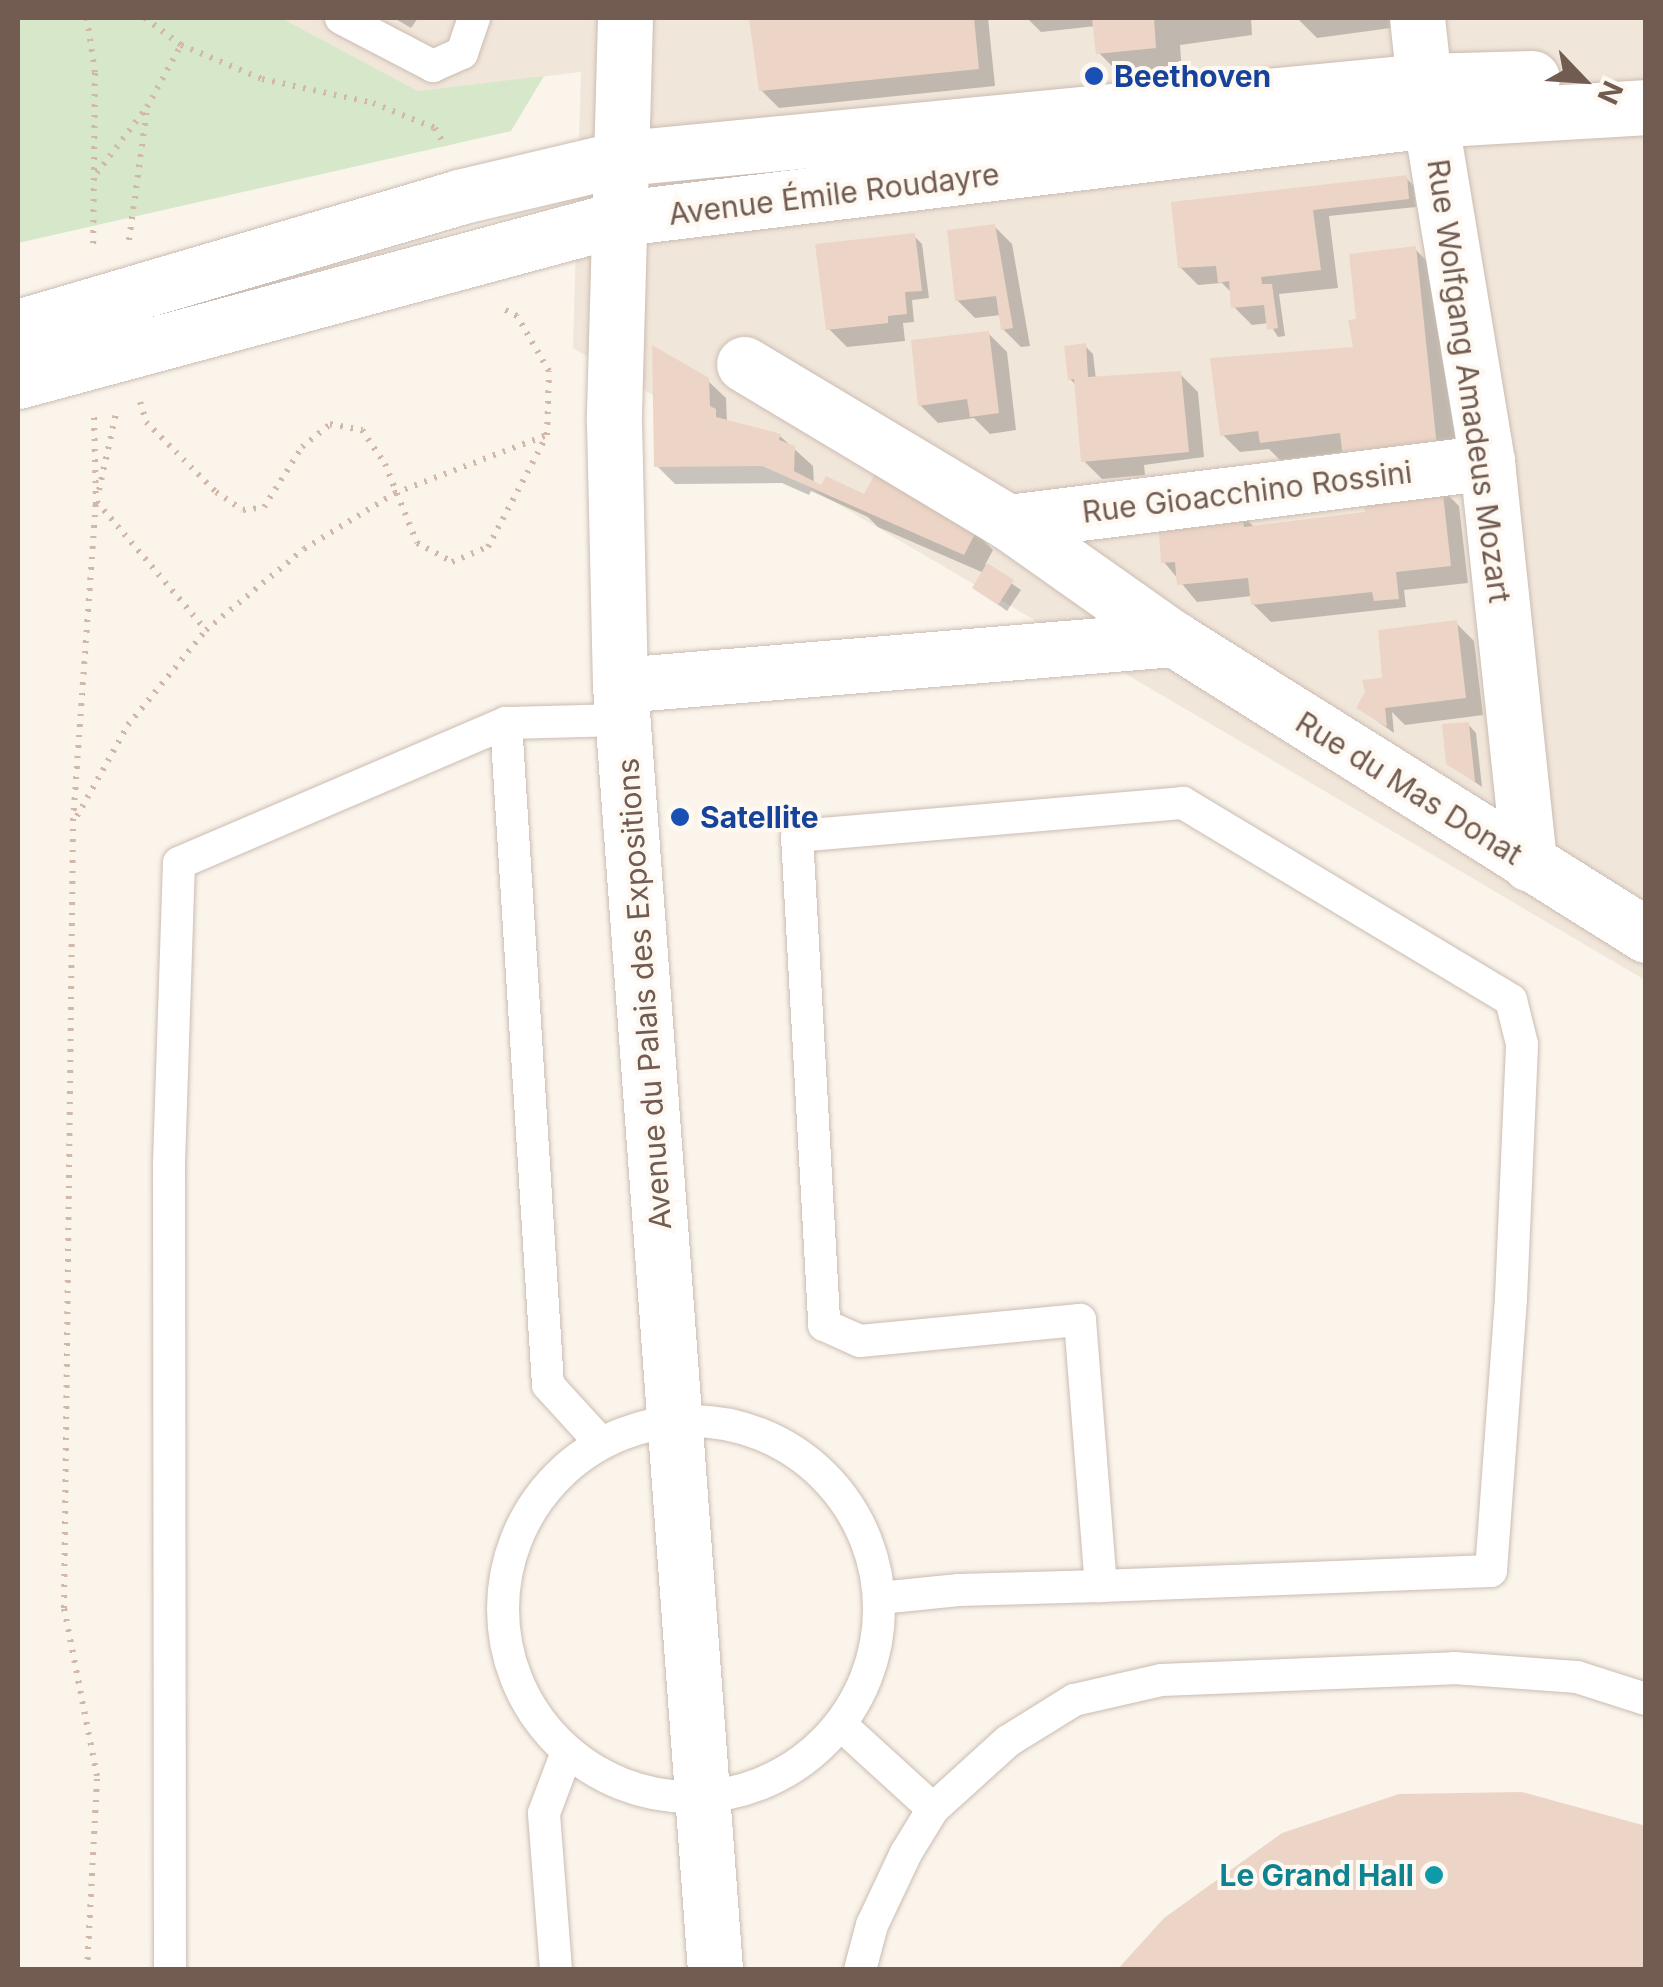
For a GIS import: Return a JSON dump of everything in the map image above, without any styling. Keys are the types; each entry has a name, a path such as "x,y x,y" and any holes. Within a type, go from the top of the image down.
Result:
{"street":[{"name":"Avenue du Palais des Expositions","path":"625,18 614,422 622,702 715,1970"},
{"name":"Rue Wolfgang Amadeus Mozart","path":"1418,18 1427,101 1487,462 1529,864"},
{"name":"Avenue Émile Roudayre","path":"28,378 622,218 1427,101 1646,74"},
{"name":"Avenue Émile Roudayre","path":"29,324 459,197 624,158 1427,101 1646,107"},
{"name":"Rue du Mas Donat","path":"744,364 1008,522 1174,639 1646,935"},
{"name":"Rue Gioacchino Rossini","path":"1008,522 1487,462"},
{"path":"622,702 1174,639"}],"lane":[{"path":"341,18 433,66 462,53 474,18"},
{"path":"170,1970 169,1163 179,863 506,723 622,702"},
{"path":"506,723 548,1385 600,1442"},
{"path":"880,1598 959,1590 1100,1586 1490,1571 1521,1081 1522,1044 1511,1000 1183,803 797,836 824,1325 860,1341 1080,1320 1100,1586"},
{"path":"676,1419 725,1422 774,1438 815,1465 848,1503 863,1533 880,1598 878,1643 869,1671 840,1724 802,1762 754,1788 700,1798 652,1794 606,1779 566,1752 528,1706 506,1649 502,1588 519,1530 552,1480 600,1442 636,1427 676,1419"},
{"path":"860,1970 872,1926 906,1852 933,1809 1008,1740 1074,1700 1162,1680 1454,1668 1577,1677 1646,1700"},
{"path":"840,1724 933,1809"},
{"path":"556,1970 544,1813 566,1752"}],"path":[{"path":"88,18 95,73 92,256"},
{"path":"145,18 181,45 262,79 388,109 435,128 448,153"},
{"path":"96,174 147,107 181,45"},
{"path":"127,250 147,107"},
{"path":"135,386 146,422 216,492 243,510 264,507 302,447 330,424 362,430 384,464 417,542 452,562 488,547 547,435 549,371 517,316 484,299"},
{"path":"87,1970 97,1776 64,1608 74,821 96,504 94,405"},
{"path":"96,504 118,406"},
{"path":"74,821 128,724 206,630 304,548 395,492 547,435"},
{"path":"96,504 206,630"}],"shaded area":[{"path":"281,18 1645,18 1645,980 573,348 581,72 418,91"}],"green space":[{"path":"18,18 281,18 418,91 544,76 511,131 18,243"}],"building":[{"path":"749,18 974,18 979,69 759,91"},
{"path":"1092,18 1154,18 1156,48 1096,54"},
{"path":"1407,175 1409,199 1313,210 1321,270 1261,277 1262,284 1272,284 1278,328 1267,330 1264,305 1231,308 1229,281 1218,283 1216,266 1178,268 1171,202"},
{"path":"995,224 1013,328 1001,330 996,296 955,301 947,230"},
{"path":"915,233 922,291 905,292 907,314 888,316 888,323 826,330 815,244"},
{"path":"1416,246 1437,447 1343,458 1340,433 1260,443 1258,431 1220,436 1210,358 1353,347 1348,320 1356,319 1349,254"},
{"path":"989,331 999,413 970,417 967,399 918,406 911,340"},
{"path":"1086,343 1088,377 1181,371 1189,452 1081,462 1074,379 1068,380 1064,346"},
{"path":"652,345 709,378 710,406 716,409 716,417 781,434 779,440 795,446 794,471 821,485 826,476 864,494 876,472 977,530 964,555 762,466 654,467"},
{"path":"1442,485 1451,566 1396,572 1399,599 1374,601 1372,592 1251,605 1248,578 1177,585 1175,562 1161,563 1158,519 1241,510 1244,527 1365,512 1362,496"},
{"path":"987,563 1014,580 998,605 972,588"},
{"path":"1457,620 1466,698 1385,708 1387,727 1356,708 1365,692 1362,680 1382,678 1378,630"},
{"path":"1469,722 1475,782 1446,764 1442,724"},
{"name":"Le Grand Hall","path":"1522,1792 1646,1826 1646,1970 1117,1970 1164,1918 1282,1833 1399,1794"}],"place":[{"name":"Beethoven","path":"1094,76"},
{"name":"Satellite","path":"680,817"},
{"name":"Le Grand Hall","path":"1434,1875"}]}
